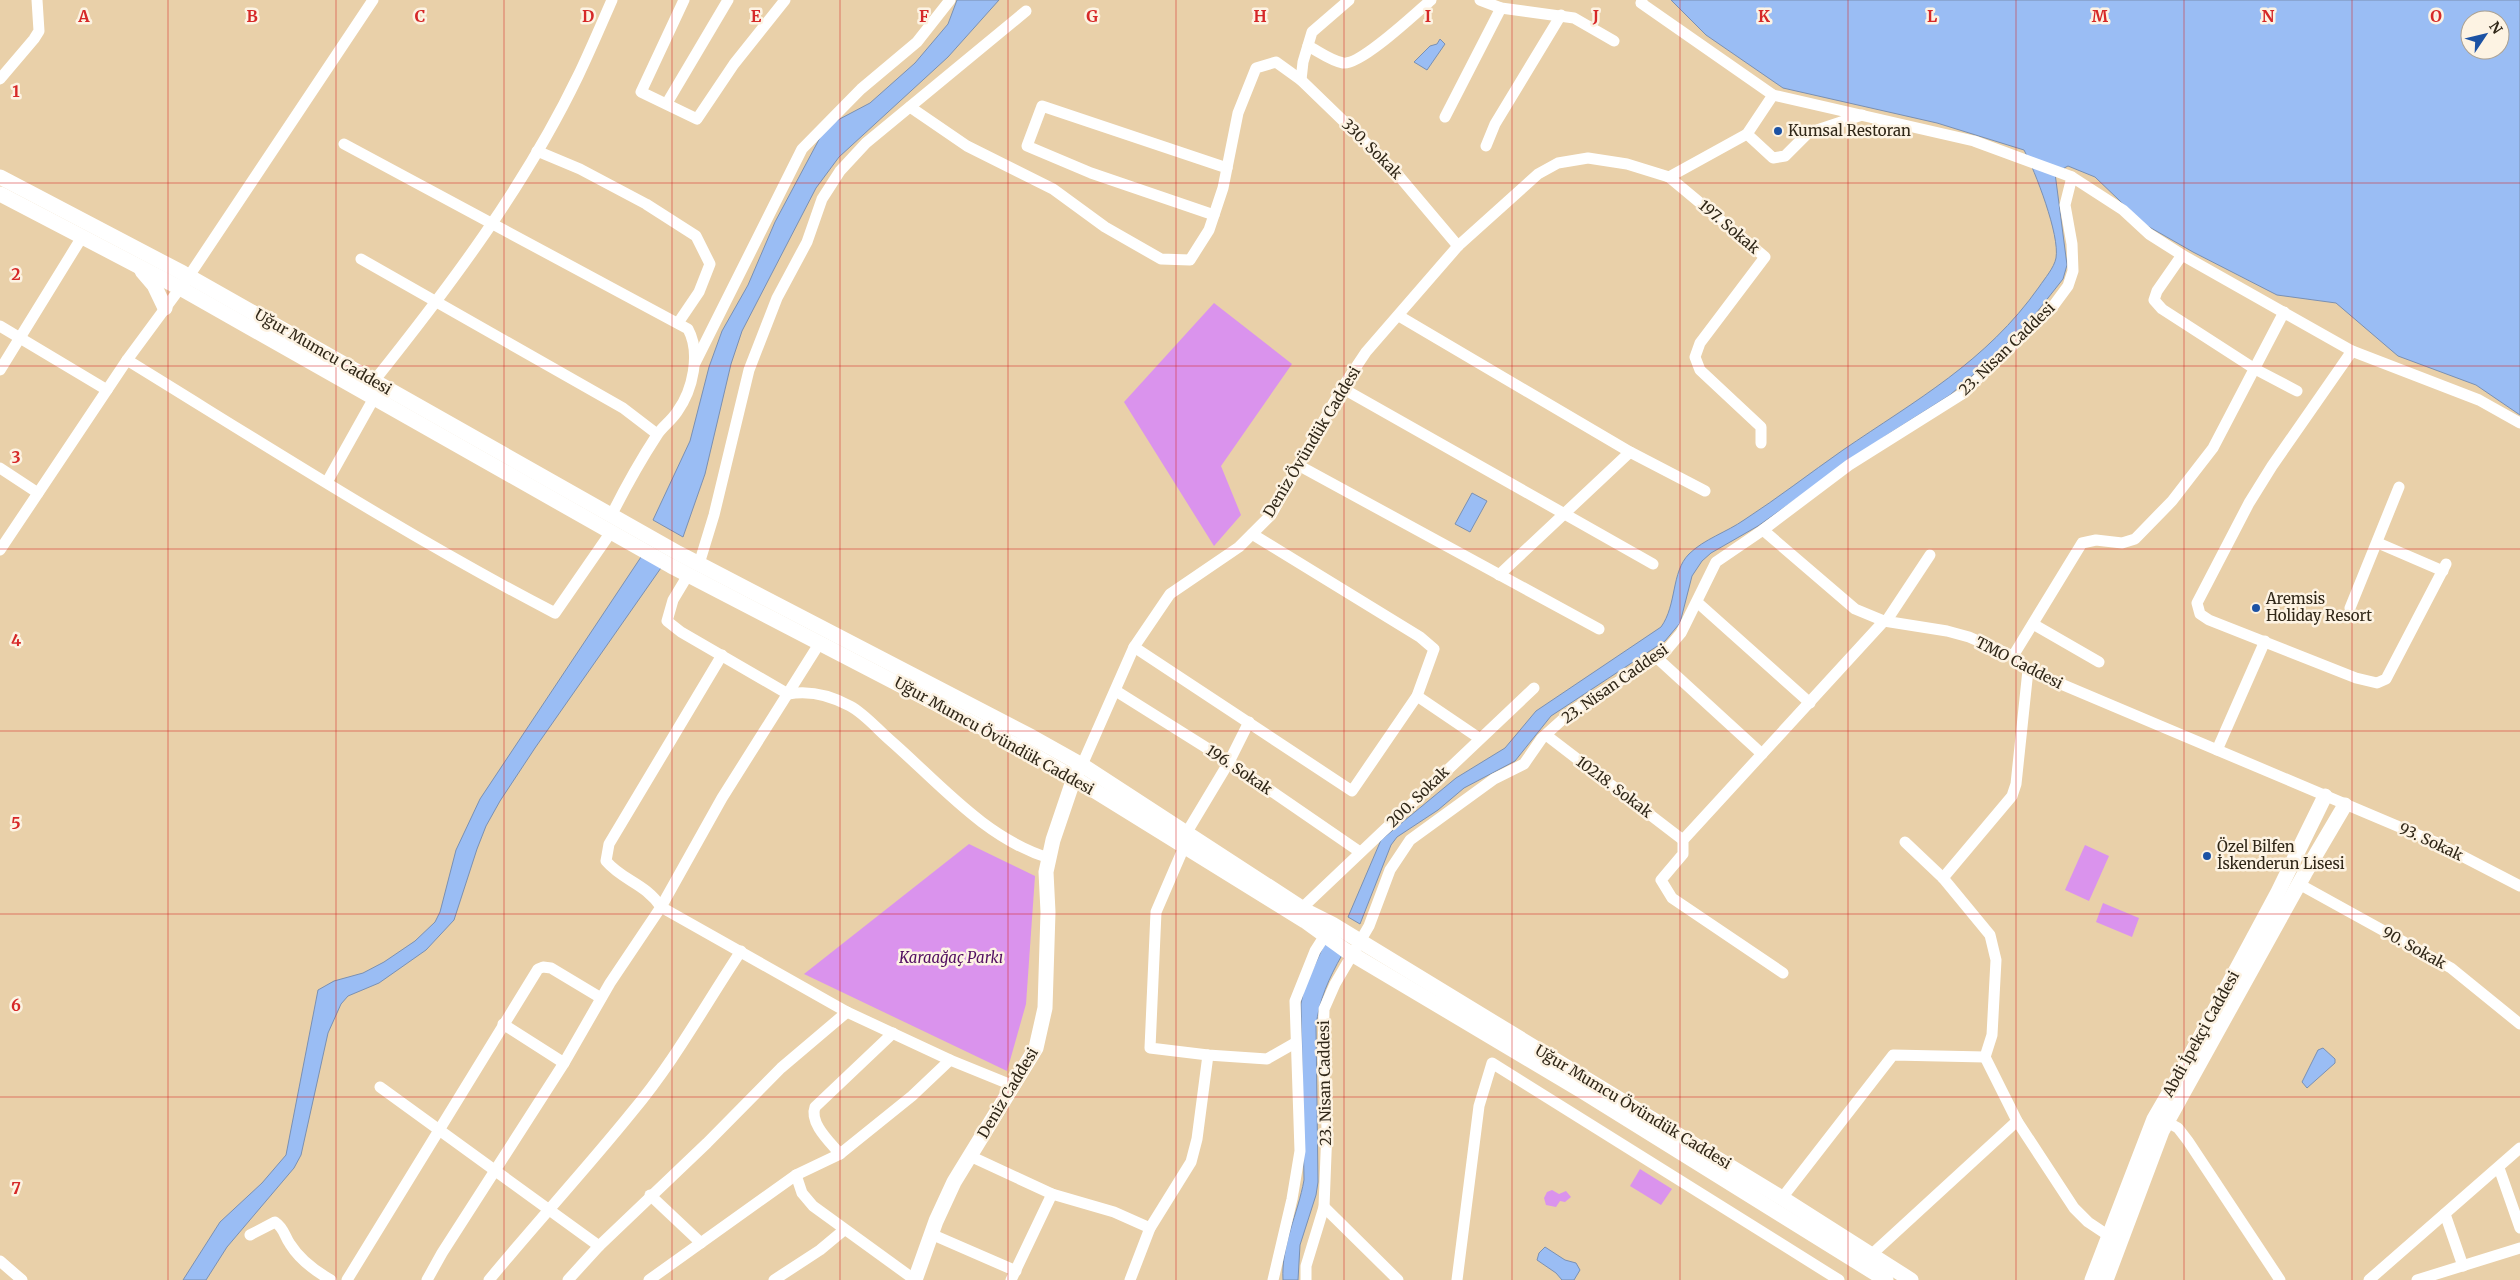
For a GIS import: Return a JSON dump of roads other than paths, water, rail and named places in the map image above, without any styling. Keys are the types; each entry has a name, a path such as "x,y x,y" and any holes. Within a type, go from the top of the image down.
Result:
{"street":[{"path":"0,79 39,31 37,0"},
{"path":"0,550 126,360 185,282 373,0"},
{"path":"374,381 437,302 492,223 537,151 578,77 612,0"},
{"path":"684,0 641,92 697,119 734,64 785,0"},
{"path":"667,103 728,0"},
{"path":"611,516 657,434 677,412 687,393 695,363 802,148 861,89 917,42 950,0"},
{"path":"1301,80 1303,62 1312,32 1349,0"},
{"path":"1308,46 1342,63 1351,63 1379,44 1431,0"},
{"path":"1480,0 1501,8 1574,18 1614,42"},
{"path":"1642,0 1641,3 1773,95 1863,114 1974,141 2072,177 2123,210 2149,234 2182,255 2352,351 2479,400 2520,422"},
{"path":"1445,117 1501,8"},
{"path":"1026,11 866,143 840,170 822,199 807,242 777,298 749,370 714,515 693,569 673,600 667,621 681,632 788,694 804,691 814,692 852,707 990,828 1027,851 1049,858"},
{"path":"1486,146 1495,124 1561,15"},
{"name":"330. Sokak","path":"1227,168 1238,113 1256,68 1276,62 1301,80 1393,169 1458,246"},
{"path":"1669,177 1747,134 1773,95"},
{"path":"910,107 967,146 1053,189 1104,227 1161,259 1190,260 1209,230 1214,215 1227,168 1042,106 1027,146 1091,173 1214,215"},
{"path":"1747,134 1773,158 1785,156 1808,133 1863,114"},
{"path":"344,144 688,328 692,338 695,363"},
{"path":"537,151 580,169 646,204 696,236 710,264 699,292 678,323"},
{"name":"197. Sokak","path":"1558,164 1588,158 1627,164 1669,177 1765,257 1700,343 1695,357 1700,370 1761,427 1761,443"},
{"name":"Deniz Övündük Caddesi","path":"1078,771 1116,691 1134,647 1170,594 1239,547 1271,515 1342,388 1366,352 1458,246 1538,174 1558,164"},
{"name":"Uğur Mumcu Caddesi","path":"0,177 185,282 374,381 611,516 639,540"},
{"name":"23. Nisan Caddesi","path":"1306,1280 1306,1266 1324,1206 1327,1128 1323,1059 1324,1009 1352,946 1369,926 1390,870 1410,840 1494,779 1524,764 1546,735 1572,711 1664,653 1681,633 1716,562 1763,530 1849,465 1962,394 2051,309 2068,286 2073,271 2072,244 2065,205 2072,177"},
{"name":"Uğur Mumcu Caddesi","path":"0,194 138,266 185,282 374,398 610,532 639,540"},
{"path":"0,370 82,236"},
{"path":"2182,255 2157,291 2154,300 2162,309 2255,369 2297,391"},
{"path":"361,259 623,408 657,434"},
{"path":"138,266 154,286 165,308"},
{"path":"2013,656 2082,543 2096,540 2122,544 2135,539 2172,501 2213,448 2284,312"},
{"path":"1399,316 1630,452 1705,491"},
{"path":"0,326 107,390"},
{"path":"2352,351 2259,488 2197,603 2200,614 2209,620 2356,678 2377,683 2386,679 2445,568 2378,543"},
{"path":"126,360 327,482 507,588 555,613 610,532"},
{"path":"1342,388 1653,564"},
{"path":"327,482 374,398"},
{"path":"1499,575 1630,452"},
{"path":"1298,465 1599,629"},
{"path":"0,468 38,492"},
{"path":"2350,608 2378,543 2399,487"},
{"name":"TMO Caddesi","path":"1763,530 1854,609 1885,621 1947,631 1969,637 2013,656 2028,670 2345,805"},
{"path":"1134,647 1352,791 1417,696 1434,649 1420,636 1252,534"},
{"name":"Uğur Mumcu Övündük Caddesi","path":"639,540 674,560 1007,723 1078,771 1186,839 1302,908 1332,933"},
{"path":"1783,973 1672,898 1661,880 1683,854 1683,840 1885,621 1930,556"},
{"name":"Uğur Mumcu Övündük Caddesi","path":"693,569 819,644 1078,771"},
{"path":"1697,602 1810,703"},
{"path":"2033,624 2099,662"},
{"path":"2217,750 2265,641"},
{"path":"427,1280 442,1253 564,1063 601,998 661,907 722,798 819,644"},
{"path":"722,655 608,848 606,861 612,868 653,895 661,907 847,1012 950,1060 1014,1086"},
{"path":"1656,657 1762,754"},
{"path":"1943,878 2012,796 2016,784 2028,670"},
{"name":"200. Sokak","path":"1302,908 1479,738 1534,688"},
{"name":"196. Sokak","path":"1116,691 1229,762 1360,852"},
{"path":"1417,696 1479,738"},
{"path":"1248,722 1229,762 1186,839 1156,912 1150,1048 1208,1055 1267,1059 1295,1043"},
{"name":"10218. Sokak","path":"1546,735 1683,840"},
{"name":"Deniz Caddesi","path":"915,1280 931,1234 954,1182 1036,1048 1045,1008 1048,912 1046,872 1078,771"},
{"name":"Abdi İpekçi Caddesi","path":"2092,1280 2154,1119 2274,900 2326,796"},
{"name":"Abdi İpekçi Caddesi","path":"2106,1280 2167,1122 2345,805"},
{"name":"93. Sokak","path":"2345,805 2435,842 2518,881"},
{"name":"Uğur Mumcu Övündük Caddesi","path":"1186,839 1305,922 1332,933"},
{"path":"1905,842 1943,878 1990,935 1996,960 1992,1035 1985,1057 2016,1122 2074,1208 2088,1222 2109,1236"},
{"name":"90. Sokak","path":"2299,884 2451,968 2520,1024"},
{"path":"1272,1280 1292,1199 1300,1151 1295,1001 1303,977 1332,933 1352,946"},
{"name":"Uğur Mumcu Övündük Caddesi","path":"1352,946 1782,1198 1911,1280"},
{"name":"Uğur Mumcu Övündük Caddesi","path":"1352,946 1886,1280"},
{"path":"489,1280 548,1208 632,1112 674,1057 741,951"},
{"path":"346,1280 538,969 543,967 551,968 601,998"},
{"path":"568,1280 650,1195 700,1150 781,1068 847,1012"},
{"path":"504,1024 564,1063"},
{"path":"840,1154 818,1126 813,1112 815,1107 893,1033"},
{"path":"1130,1280 1150,1228 1190,1162 1197,1139 1208,1055"},
{"path":"1782,1198 1893,1055 1985,1057"},
{"path":"653,1279 796,1175 840,1154 912,1096 950,1060"},
{"path":"1456,1280 1479,1106 1492,1063 1839,1280"},
{"path":"380,1087 599,1246"},
{"path":"1872,1255 2016,1122"},
{"path":"2167,1122 2178,1128 2188,1141 2280,1280"},
{"path":"2369,1280 2520,1148"},
{"path":"970,1156 1052,1194 1114,1212 1150,1228"},
{"path":"2499,1168 2520,1228"},
{"path":"796,1175 802,1193 813,1206 915,1280"},
{"path":"931,1234 1013,1276 1052,1194"},
{"path":"650,1195 701,1243"},
{"path":"1324,1206 1398,1280"},
{"path":"2445,1214 2463,1266"},
{"path":"250,1235 275,1222 283,1227 286,1237 318,1277 331,1280"},
{"path":"774,1280 820,1250 844,1230"},
{"path":"2417,1280 2520,1248"},
{"path":"0,1261 22,1280"}],"water":[{"path":"957,0 999,0 948,57 839,157 816,188 742,331 731,364 705,474 683,537 653,520 690,441 709,367 722,331 748,285 775,222 823,132 834,122 870,103 915,63 948,24"},
{"path":"1671,0 2520,0 2520,415 2476,385 2398,356 2336,303 2277,295 2193,252 2144,224 2095,177 2068,166 2055,173 2067,265 2063,279 2033,317 1990,360 1950,395 1887,435 1758,526 1711,553 1702,561 1692,576 1680,623 1665,641 1551,716 1515,761 1464,788 1438,810 1397,837 1391,845 1360,924 1348,917 1381,840 1456,778 1505,748 1536,711 1661,627 1670,609 1679,570 1689,554 1702,544 1757,512 1948,378 1996,337 2039,287 2055,262 2056,248 2051,219 2024,150 1937,123 1783,88 1706,35"},
{"path":"1440,39 1445,44 1427,70 1414,62 1430,46 1437,44"},
{"path":"1472,493 1487,501 1470,532 1455,524"},
{"path":"643,554 663,565 500,801 486,826 477,849 454,920 426,950 379,983 348,996 341,1004 328,1033 301,1155 294,1168 227,1247 206,1280 183,1280 220,1222 262,1183 286,1155 318,990 334,981 363,973 384,962 415,941 435,922 440,912 456,850 480,799"},
{"path":"1325,943 1342,955 1325,989 1316,1026 1318,1182 1316,1195 1300,1245 1298,1280 1283,1280 1287,1242 1304,1180 1301,1004 1304,988"},
{"path":"2323,1048 2335,1059 2335,1063 2307,1088 2302,1082 2318,1050"},
{"path":"1545,1247 1565,1260 1576,1263 1580,1270 1574,1280 1562,1280 1556,1273 1537,1260 1539,1253"}],"place":[{"name":"Kumsal Restoran","path":"1778,131"},
{"name":"Aremsis Holiday Resort","path":"2256,608"},
{"name":"Özel Bilfen İskenderun Lisesi","path":"2207,856"}],"park label":[{"name":"Karaağaç Parkı","path":"951,958"}]}
